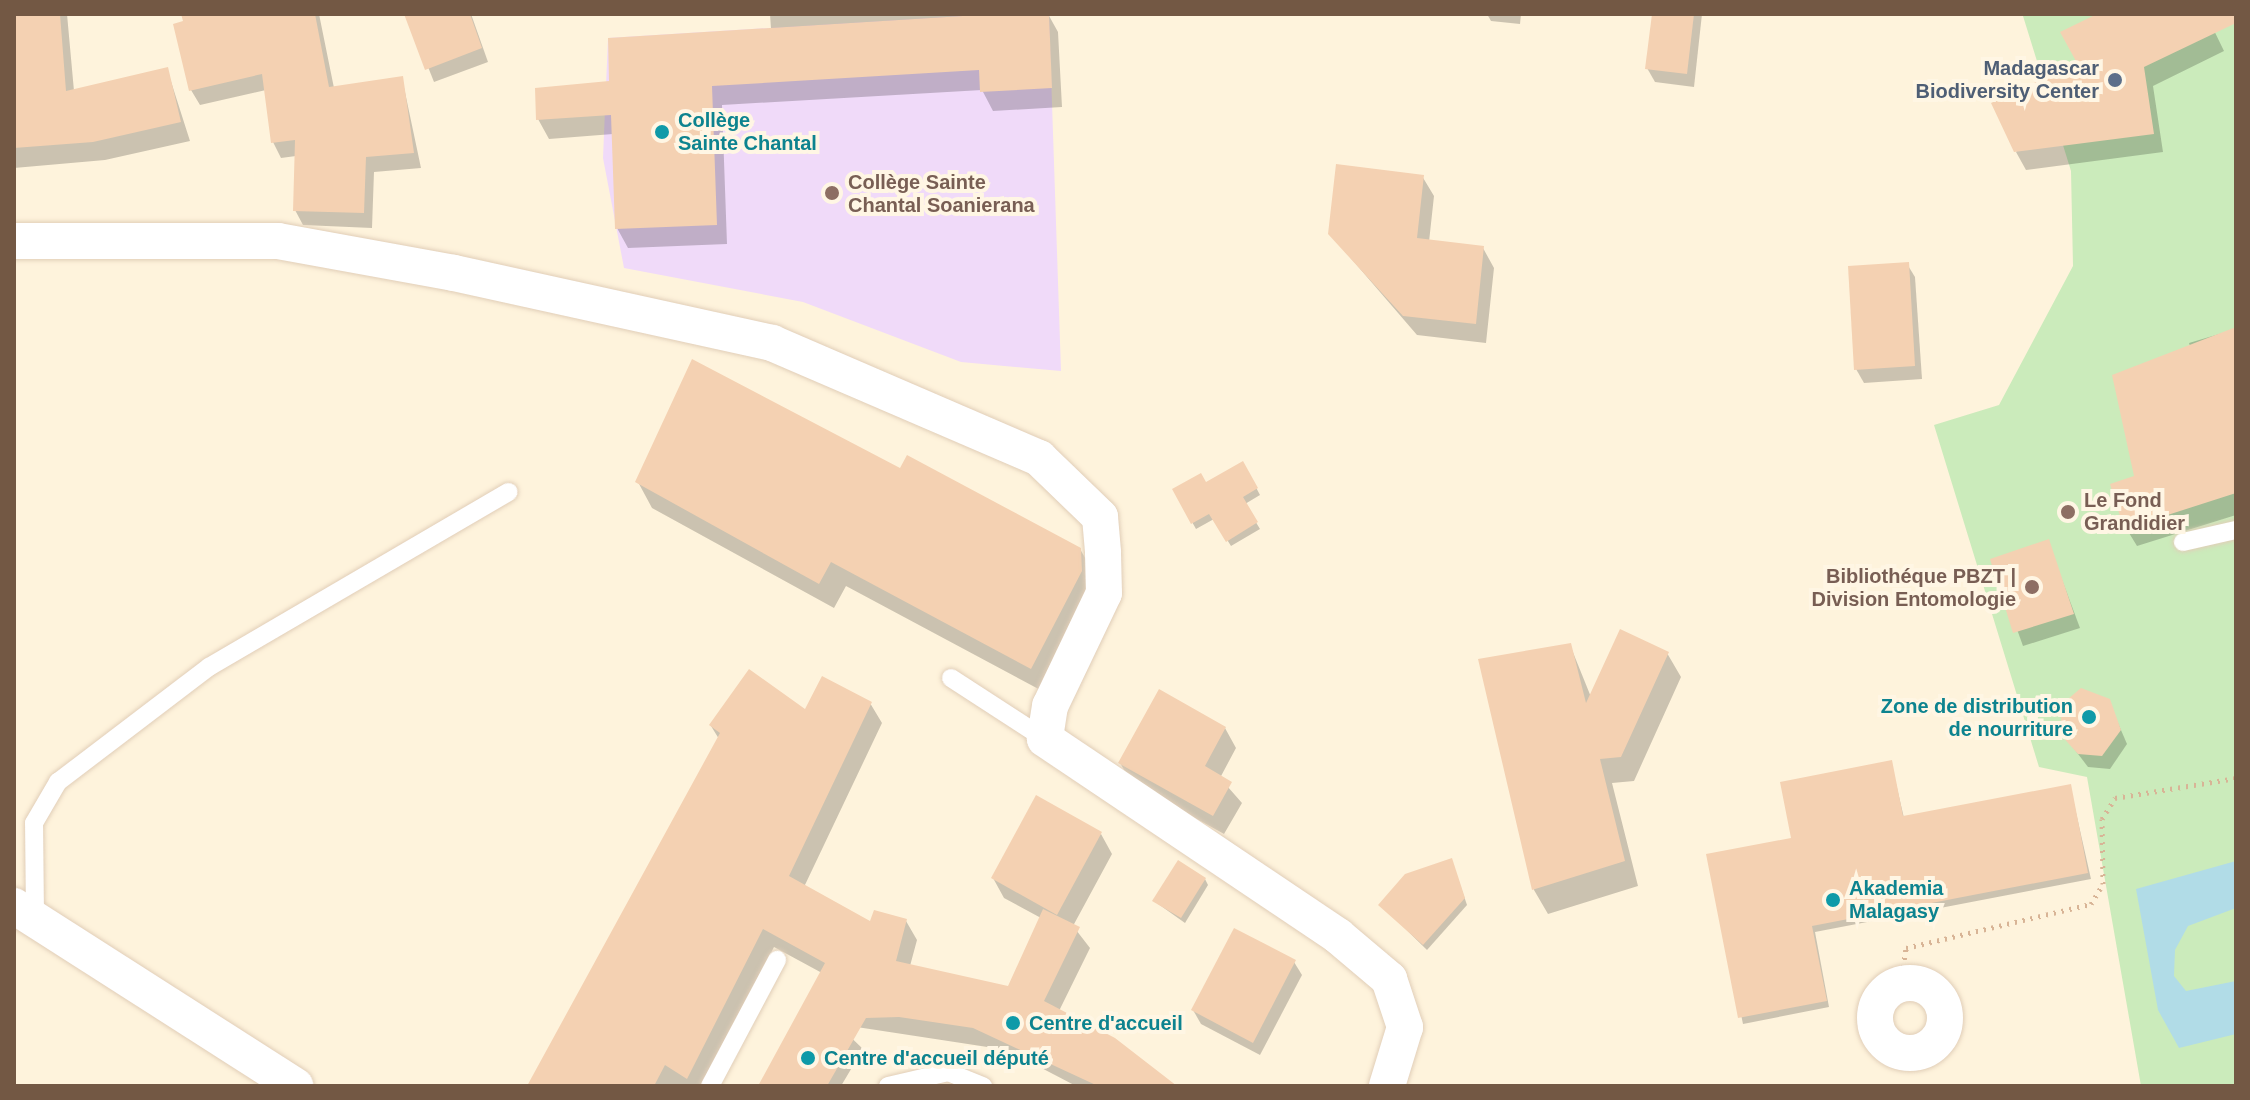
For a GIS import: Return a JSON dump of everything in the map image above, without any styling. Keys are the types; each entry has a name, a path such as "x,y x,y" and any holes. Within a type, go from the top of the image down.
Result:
{"street":[{"path":"14,241 278,241 454,273 772,343 1039,458 1100,517 1104,593 1050,706 1045,739 1338,936 1389,979 1405,1027 1387,1086"},
{"path":"25,911 295,1086"},
{"path":"1901,983 1927,987 1943,1007 1938,1040 1921,1071 1879,1035 1878,1006 1901,983"}],"lane":[{"path":"25,911 34,823 58,782 209,667 509,492"},
{"path":"2183,542 2236,530"},
{"path":"951,678 1045,739"},
{"path":"710,1086 777,960"},
{"path":"888,1086 948,1072 983,1086"}],"path":[{"path":"1901,983 1906,948 2091,904 2103,884 2102,819 2115,798 2236,778"}],"shaded area":[{"name":"Collège Sainte Chantal Soanierana","path":"995,14 1049,14 1061,371 961,362 803,302 624,268 603,158 608,38"}],"green space":[{"path":"2236,14 2236,1086 2141,1086 2087,777 2039,767 1934,425 1999,405 2073,266 2071,171 2023,16"}],"water":[{"path":"2236,861 2236,908 2188,926 2175,950 2174,976 2186,991 2236,981 2236,1034 2179,1048 2158,1010 2136,889"}],"building":[{"path":"14,14 60,14 66,91 168,67 181,122 93,142 14,148"},
{"path":"181,14 315,14 329,87 403,76 414,153 366,157 364,213 293,211 295,140 271,143 262,74 189,91 173,24 183,21"},
{"path":"404,14 470,14 482,48 425,70"},
{"path":"995,14 1049,14 1052,88 980,92 979,70 712,86 717,225 615,229 611,115 536,120 535,88 609,81 608,38"},
{"path":"1652,14 1694,14 1687,74 1645,69"},
{"name":"Madagascar Biodiversity Center","path":"2097,14 2236,14 2236,23 2144,67 2154,134 2014,152 1991,103 2077,63 2060,32"},
{"path":"1336,164 1424,175 1417,238 1484,246 1476,324 1403,316 1328,234"},
{"path":"1909,262 1915,366 1854,370 1848,266"},
{"path":"2236,327 2236,493 2124,529 2110,484 2134,476 2112,375"},
{"path":"692,359 900,468 907,455 1081,548 1082,571 1031,669 831,562 819,584 635,482"},
{"path":"1243,461 1258,488 1243,497 1258,522 1226,542 1209,514 1191,524 1172,489 1201,473 1206,482"},
{"name":"Bibliothéque PBZT | Division Entomologie","path":"2049,539 2074,614 2013,633 1990,559"},
{"path":"1620,629 1669,652 1621,757 1600,759 1625,861 1532,890 1478,659 1571,643 1586,703"},
{"path":"749,669 805,709 822,676 872,702 789,876 870,921 874,910 907,919 896,961 1008,986 1043,909 1080,927 1044,1001 1115,1038 1177,1086 1098,1086 973,1028 899,1017 866,1018 827,1086 758,1086 825,963 763,929 687,1079 665,1065 654,1086 527,1086 720,733 709,725"},
{"name":"Zone de distribution de nourriture","path":"2081,688 2110,699 2121,730 2102,756 2078,754 2060,734 2062,704"},
{"path":"1159,689 1226,727 1205,766 1232,782 1213,816 1118,763"},
{"name":"Akademia Malagasy","path":"1892,760 1903,816 2071,784 2088,873 1812,926 1827,1001 1738,1018 1706,854 1791,838 1780,782"},
{"path":"1036,795 1102,832 1057,915 991,878"},
{"path":"1452,858 1465,898 1423,945 1378,905 1405,874"},
{"path":"1178,860 1206,878 1181,918 1152,901"},
{"path":"1234,928 1296,960 1253,1043 1191,1010"}],"place":[{"name":"Madagascar Biodiversity Center","path":"2115,80"},
{"name":"Collège Sainte Chantal","path":"662,132"},
{"name":"Collège Sainte Chantal Soanierana","path":"832,193"},
{"name":"Le Fond Grandidier","path":"2068,512"},
{"name":"Bibliothéque PBZT | Division Entomologie","path":"2032,587"},
{"name":"Zone de distribution de nourriture","path":"2089,717"},
{"name":"Akademia Malagasy","path":"1833,900"},
{"name":"Centre d'accueil","path":"1013,1023"},
{"name":"Centre d'accueil député","path":"808,1058"}]}
